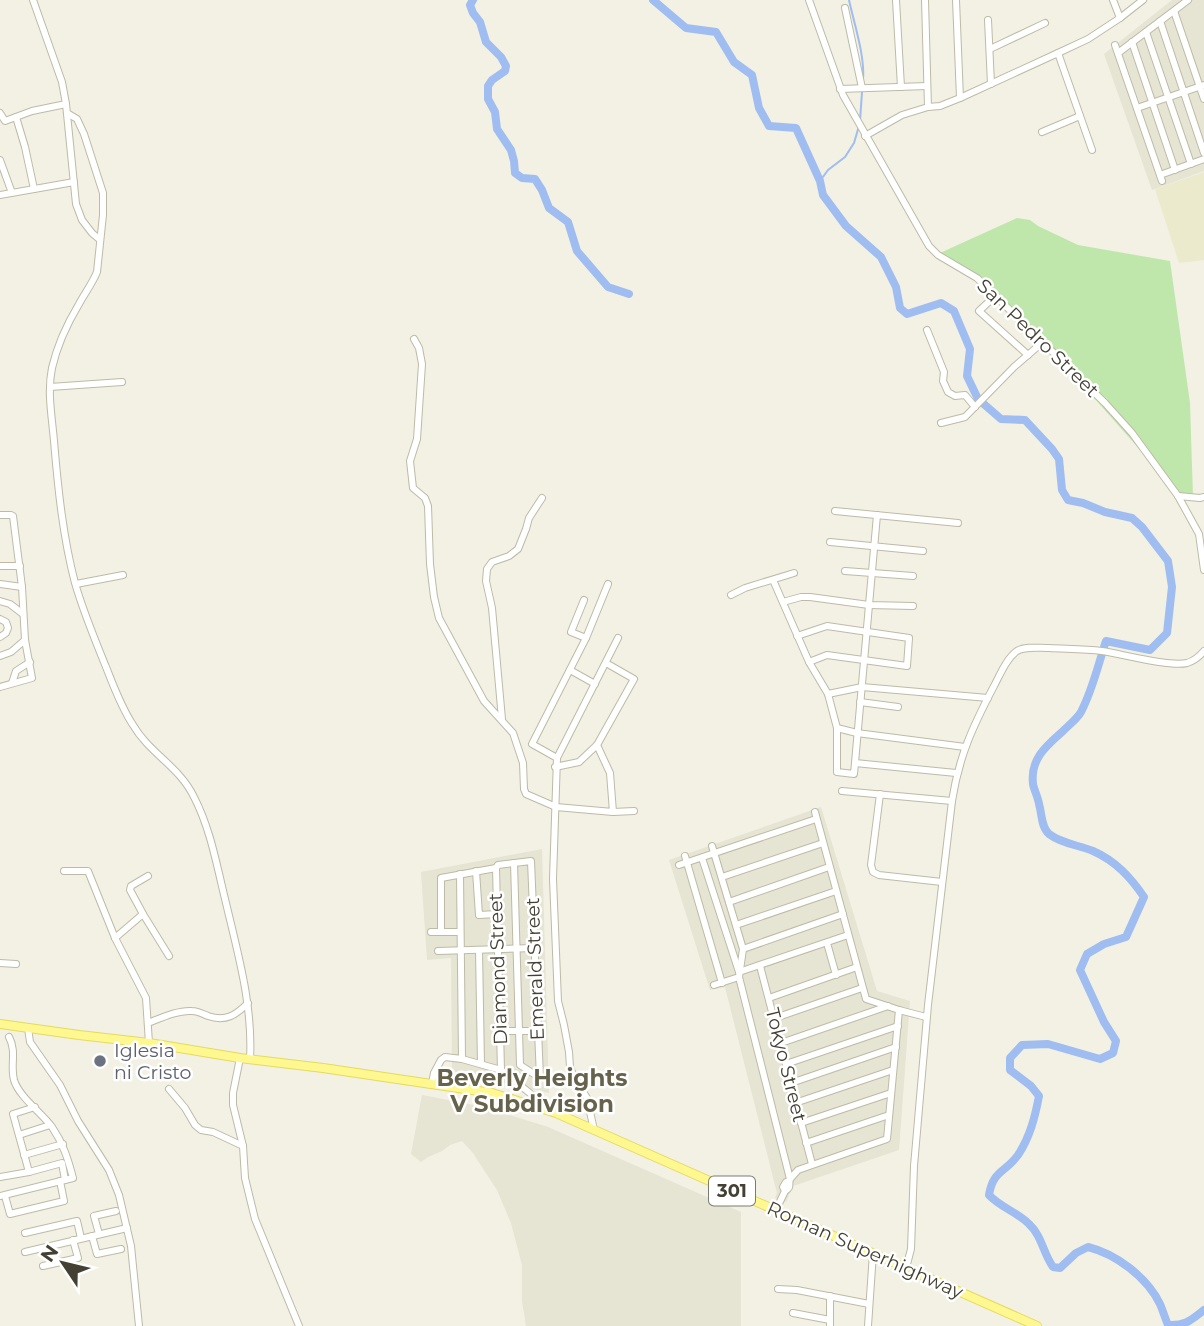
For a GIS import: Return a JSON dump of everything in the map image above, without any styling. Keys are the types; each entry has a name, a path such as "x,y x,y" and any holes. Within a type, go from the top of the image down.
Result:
{"main road":[{"name":"Roman Superhighway","path":"4,1024 492,1093 556,1113 1037,1326"}],"street":[{"path":"33,0 62,82 76,204 82,220 99,239"},
{"name":"San Pedro Street","path":"808,0 840,89 929,246 938,255 978,278 1132,433 1178,496 1199,534 1204,570"},
{"path":"896,0 901,87"},
{"path":"925,0 928,107"},
{"path":"956,0 960,98"},
{"path":"1113,0 1120,18"},
{"path":"865,136 902,115 960,98 1088,39 1143,0"},
{"path":"1118,53 1188,0"},
{"path":"845,8 862,88"},
{"path":"1174,11 1202,85 1204,99"},
{"path":"988,20 991,84"},
{"path":"1160,22 1204,152"},
{"path":"990,49 1045,23"},
{"path":"1146,32 1191,164"},
{"path":"1132,42 1175,170"},
{"path":"1115,45 1161,178 1204,159"},
{"path":"1058,53 1092,150"},
{"path":"1137,108 1202,85"},
{"path":"840,89 927,86"},
{"path":"0,129 5,121 32,111 66,104"},
{"path":"0,113 5,121"},
{"path":"67,113 77,119 84,134 103,193 103,215 97,272 69,323 52,368 50,387 56,473 66,541 76,584 123,707 148,745 180,774 202,812 218,862 248,1003 250,1059"},
{"path":"1042,132 1080,116"},
{"path":"16,117 34,189"},
{"path":"0,160 12,193"},
{"path":"0,195 74,182"},
{"path":"995,296 979,311 1027,355"},
{"path":"926,330 944,372 943,381 948,392 955,396 965,395 977,405"},
{"path":"414,339 421,356 422,381 416,445 410,467 413,488 425,498 428,506 430,564 439,618 480,695 513,733 521,755 524,791 529,796 556,807 634,811"},
{"path":"941,423 965,417 1043,342"},
{"path":"50,387 122,382"},
{"path":"1178,496 1204,497"},
{"path":"502,719 492,608 486,581 487,569 492,562 509,556 518,549 529,518 542,498"},
{"path":"835,511 958,523"},
{"path":"0,515 13,516 20,566 25,640 32,678 0,687"},
{"path":"853,792 877,515"},
{"path":"830,542 923,551"},
{"path":"0,566 20,566"},
{"path":"845,571 913,576"},
{"path":"732,595 794,573"},
{"path":"76,584 122,575"},
{"path":"773,580 809,662 828,694 836,728 837,772 854,774"},
{"path":"0,584 22,587"},
{"path":"557,758 532,744 586,638 608,584"},
{"path":"783,602 810,597 869,605 912,607"},
{"path":"584,600 571,632 586,638"},
{"path":"0,601 10,604 23,617"},
{"path":"0,637 6,634 8,625 23,617"},
{"path":"0,619 8,625"},
{"path":"797,636 827,626 909,638 907,666 827,655 809,662"},
{"path":"594,1130 587,1098 570,1067 565,1026 558,1001 553,879 555,766 618,638"},
{"path":"0,656 11,652 25,640"},
{"path":"906,1268 911,1249 913,1175 926,1017 952,801 956,774 965,747 988,698 1011,657 1020,649 1090,650 1185,664 1204,651"},
{"path":"12,683 16,671 30,662"},
{"path":"555,766 579,762 597,745 634,679 606,663"},
{"path":"570,670 595,684"},
{"path":"828,694 862,687 988,698"},
{"path":"860,702 898,707"},
{"path":"836,728 965,747"},
{"path":"597,745 610,773 613,812"},
{"path":"855,762 956,774"},
{"path":"842,790 952,801"},
{"path":"880,794 873,872 879,875 942,882"},
{"path":"848,935 718,984 684,861 702,858 714,850 816,815 866,999 926,1017"},
{"path":"722,877 823,844"},
{"path":"714,850 743,949 739,975"},
{"path":"702,858 739,975 789,1180"},
{"name":"Emerald Street","path":"514,863 531,861 540,1077 520,1065 519,1031"},
{"path":"441,932 441,878 514,863 519,1031"},
{"name":"Diamond Street","path":"496,867 501,1070"},
{"path":"729,902 830,867"},
{"path":"64,871 88,871 115,938 146,998 149,1043"},
{"path":"477,871 479,915 497,914"},
{"path":"460,874 462,1059"},
{"path":"148,876 131,886 130,890 169,956"},
{"path":"736,925 836,891"},
{"path":"115,938 143,914"},
{"path":"743,949 843,914"},
{"path":"431,932 460,932"},
{"path":"827,943 835,975"},
{"path":"438,951 535,948"},
{"path":"479,950 481,1064"},
{"path":"0,963 16,964"},
{"name":"Tokyo Street","path":"760,966 812,1164"},
{"path":"769,998 858,967"},
{"path":"775,1018 863,988"},
{"path":"148,1023 191,1010 216,1018 226,1018 237,1014 248,1003"},
{"path":"780,1042 888,1006"},
{"path":"776,1210 785,1191 783,1187 798,1170 887,1139 899,1010"},
{"path":"0,1177 62,1163 63,1181 64,1200 10,1214 2,1196 63,1181 73,1178 63,1144 51,1125 20,1091 14,1079 14,1054 4,1024"},
{"path":"786,1064 898,1026"},
{"path":"27,1028 30,1042 60,1084 119,1195 131,1246 139,1326"},
{"path":"500,1031 537,1031"},
{"path":"791,1083 896,1047"},
{"path":"432,1083 440,1060 445,1057 462,1059 501,1070 556,1113"},
{"path":"240,1058 233,1105 255,1219 299,1326"},
{"path":"795,1103 893,1070"},
{"path":"169,1089 201,1130 213,1132 243,1146"},
{"path":"801,1123 891,1093"},
{"path":"29,1172 13,1114 35,1107"},
{"path":"806,1143 888,1115"},
{"path":"19,1135 51,1125"},
{"path":"24,1155 63,1144"},
{"path":"786,1163 798,1170"},
{"path":"116,1211 94,1216 97,1254 121,1249"},
{"path":"25,1233 77,1221 81,1238"},
{"path":"25,1252 127,1228"},
{"path":"43,1266 78,1258 73,1240"},
{"path":"868,1326 873,1253"},
{"path":"778,1289 797,1290 869,1304"},
{"path":"793,1313 830,1323 831,1296"}],"shaded area":[{"path":"1172,0 1204,0 1204,171 1152,190 1104,54"},
{"path":"1204,172 1204,260 1179,263 1155,189"},
{"path":"821,807 877,991 910,1001 899,1150 793,1186 786,1202 775,1198 777,1193 725,987 710,990 669,860"},
{"path":"542,849 549,1093 452,1071 451,958 427,960 421,872"},
{"path":"422,1095 484,1107 548,1127 741,1212 741,1326 526,1326 522,1301 522,1265 511,1223 497,1190 473,1153 462,1141 421,1162 411,1154"}],"green space":[{"path":"1017,218 1030,220 1078,245 1170,261 1190,403 1193,497 1181,496 1047,345 977,276 940,253"}],"waterway":[{"path":"473,0 470,5 480,22 486,42 506,66 505,71 488,86 488,99 495,112 497,129 511,150 515,173 522,178 535,179 549,208 568,222 577,251 608,287 629,294"},
{"path":"653,0 686,28 716,32 734,62 752,75 759,108 769,126 796,128 820,181 823,195 846,226 881,257 896,287 900,308 907,314 941,303 954,311 970,349 967,376 978,399 1001,419 1025,420 1052,449 1059,459 1062,490 1068,500 1132,518 1168,561 1172,587 1167,633 1150,650 1106,641 1081,712 1040,754 1033,775 1046,831 1054,837 1093,851 1109,860 1128,877 1144,897 1126,937 1104,944 1087,954 1080,970 1104,1022 1116,1041 1113,1053 1100,1059 1048,1044 1022,1045 1010,1058 1010,1070 1031,1086 1039,1096 1026,1141 1018,1155 993,1181 989,1195 1033,1229 1053,1267 1060,1268 1076,1253 1088,1247 1099,1250 1120,1261 1139,1276 1160,1304 1168,1325 1184,1323 1204,1310"},
{"path":"849,0 861,50 863,79"},
{"path":"860,121 862,92"},
{"path":"820,181 828,170 845,157 854,143 859,126"}],"place":[{"name":"Iglesia ni Cristo","path":"100,1061"}],"district":[{"name":"Beverly Heights V Subdivision","path":"532,1091"}]}
